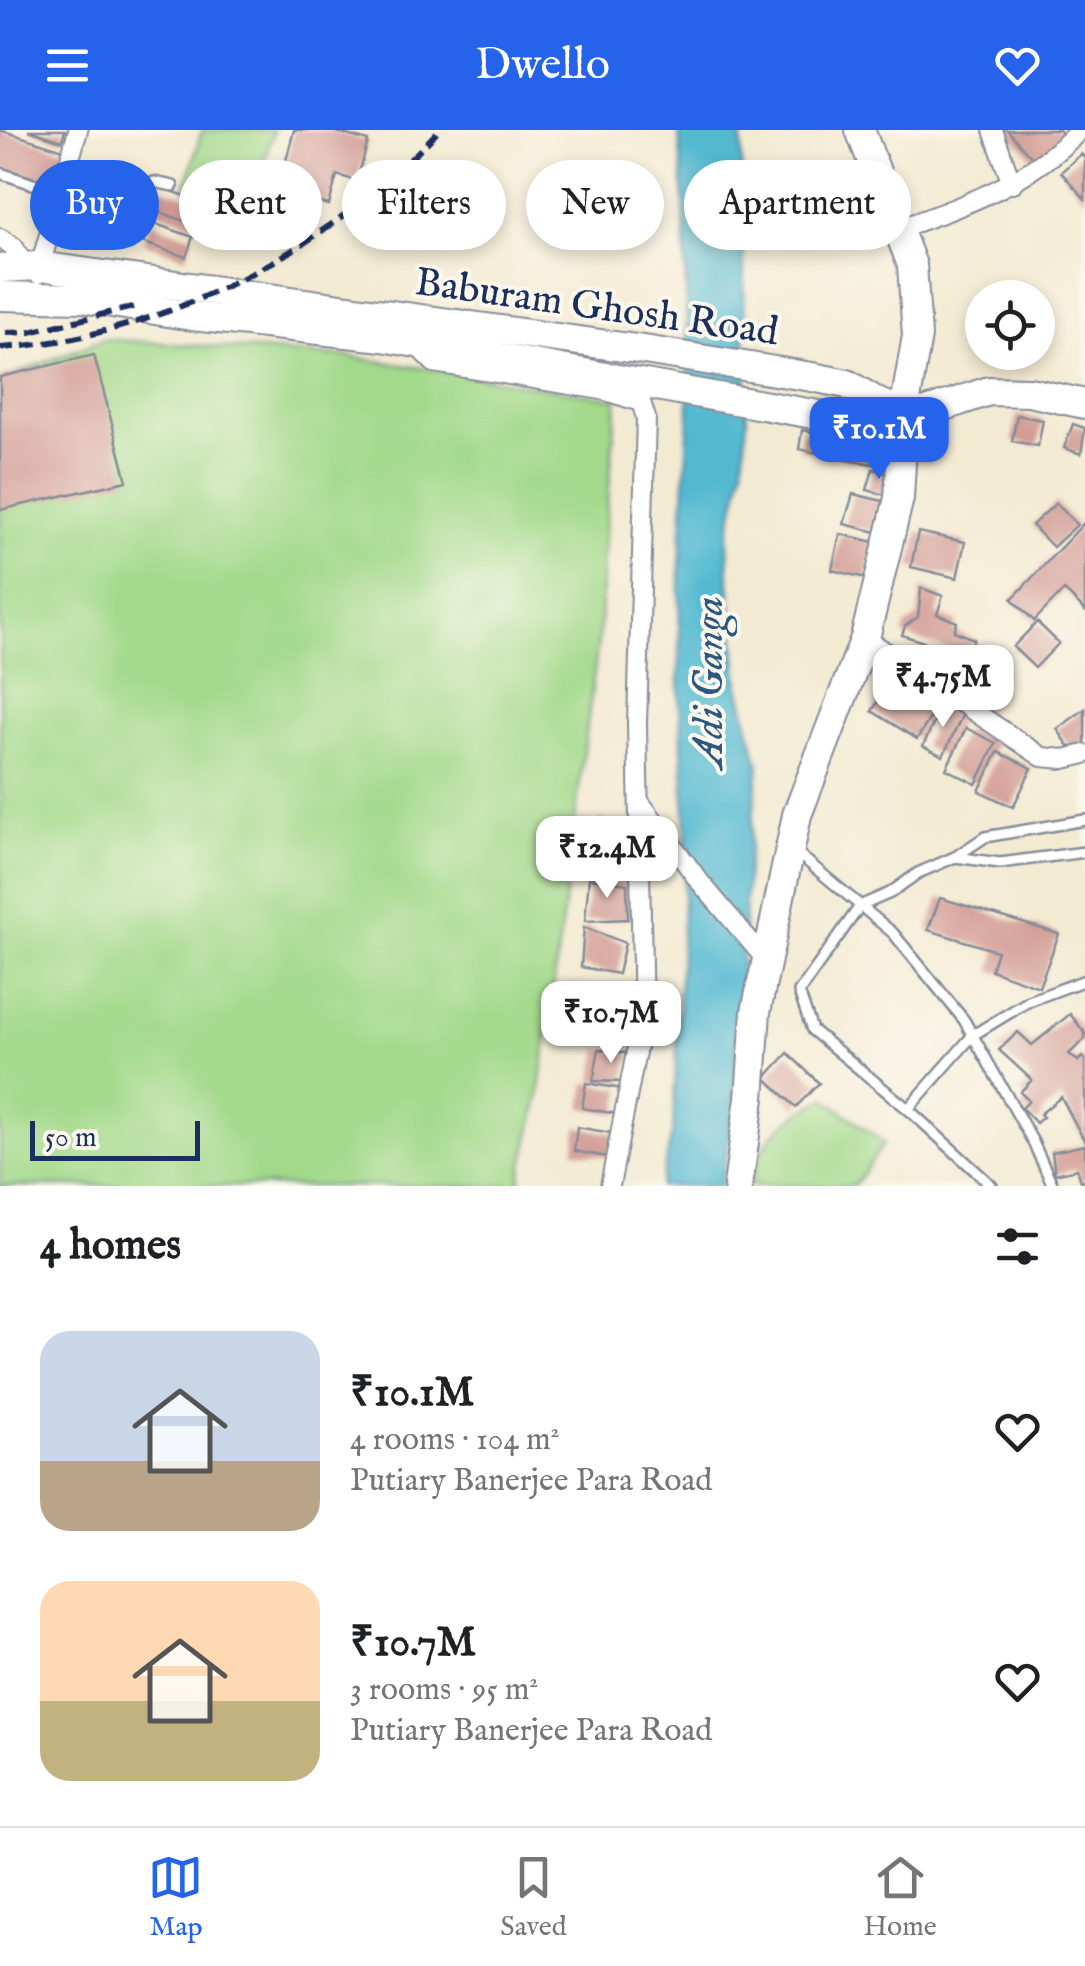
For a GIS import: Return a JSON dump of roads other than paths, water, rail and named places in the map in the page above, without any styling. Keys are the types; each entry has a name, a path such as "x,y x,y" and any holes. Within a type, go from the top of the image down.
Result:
{"main road":[{"path":"860,130 872,160"},
{"path":"738,1186 756,1012 797,815 866,638 899,498 892,408 917,336 912,266 906,250"},
{"name":"Baburam Ghosh Road","path":"0,296 25,274 274,301 801,413 841,419 892,408"},
{"name":"Baburam Ghosh Road","path":"428,336 812,377 847,384 892,408"},
{"path":"892,408 924,414 989,391 1029,392 1085,404"}],"street":[{"path":"72,160 78,130"},
{"path":"993,130 1012,184"},
{"path":"911,224 982,199 1012,184 1080,130"},
{"path":"0,238 14,247 25,274"},
{"path":"25,274 35,250"},
{"path":"428,336 434,363 602,390 641,402 646,418 637,724 643,1016 610,1186"},
{"path":"866,638 1042,758 1064,760 1085,754"},
{"path":"639,801 700,882 767,960"}],"lane":[{"path":"0,173 30,183"},
{"path":"159,183 174,186"},
{"path":"992,1186 908,1108 812,1030 799,992 860,906 890,893 918,873 956,857 985,836 1084,823"},
{"path":"790,847 892,933 973,1035 1034,1142 1052,1186"},
{"path":"956,857 1000,863 1085,852"},
{"path":"908,1108 973,1035 1029,1001 1085,980"}],"water":[{"path":"679,130 741,130 742,160 684,160 684,206"},
{"name":"Adi Ganga","path":"685,250 743,250 747,420 743,469 728,537 729,580 739,686 759,766 747,869 733,1116 721,1186 660,1186 673,1129 686,833 679,685 680,563 689,415"}],"railway":[{"path":"0,348 122,326 182,306 239,280 295,249 347,213 439,130"},
{"path":"6,333 30,332 137,306"}]}
